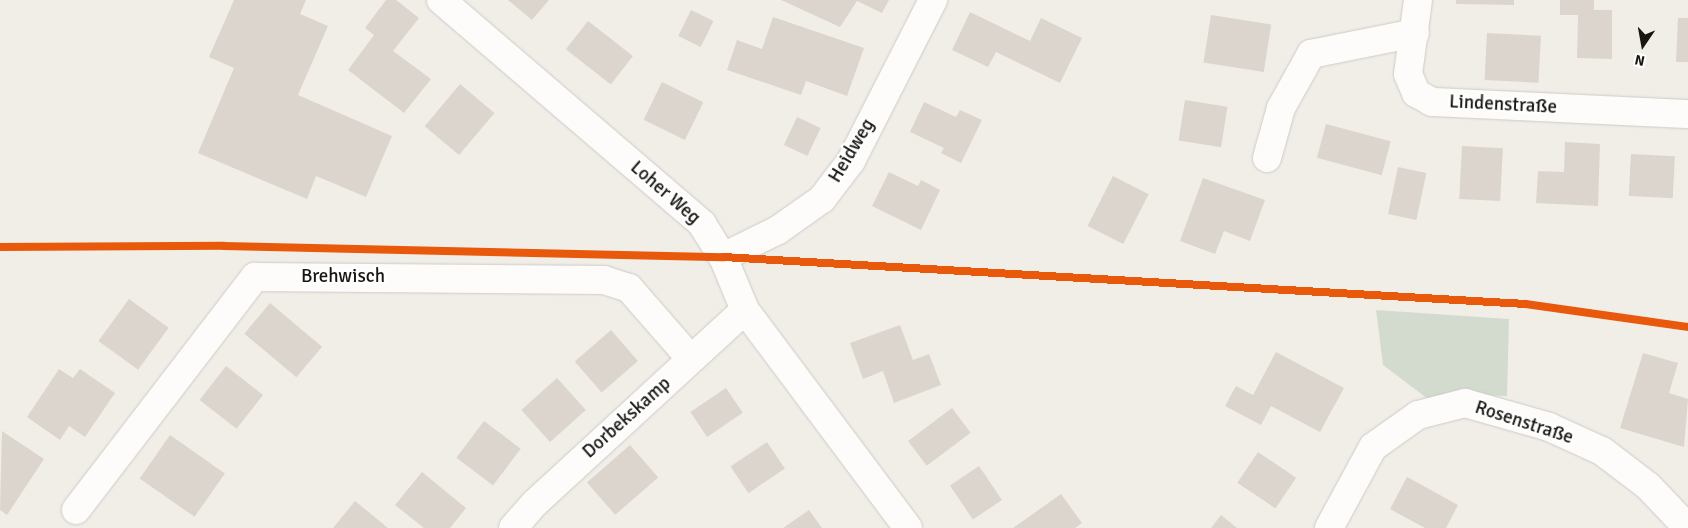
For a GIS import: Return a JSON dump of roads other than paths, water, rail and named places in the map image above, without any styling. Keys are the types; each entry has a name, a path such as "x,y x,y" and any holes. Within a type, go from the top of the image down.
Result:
{"street":[{"name":"Loher Weg","path":"441,0 702,224 724,257 745,310 908,528"},
{"name":"Heidweg","path":"724,257 778,230 822,199 851,161 933,0"},
{"name":"Lindenstraße","path":"1418,0 1408,74 1416,93 1432,102 1688,114"},
{"path":"1267,158 1281,108 1311,54 1414,33"},
{"name":"Brehwisch","path":"76,510 255,277 604,280 630,288 691,359"},
{"name":"Dorbekskamp","path":"513,528 534,503 745,310"},
{"name":"Rosenstraße","path":"1329,528 1373,447 1418,415 1465,403 1550,427 1602,451 1648,486 1688,528"}]}
